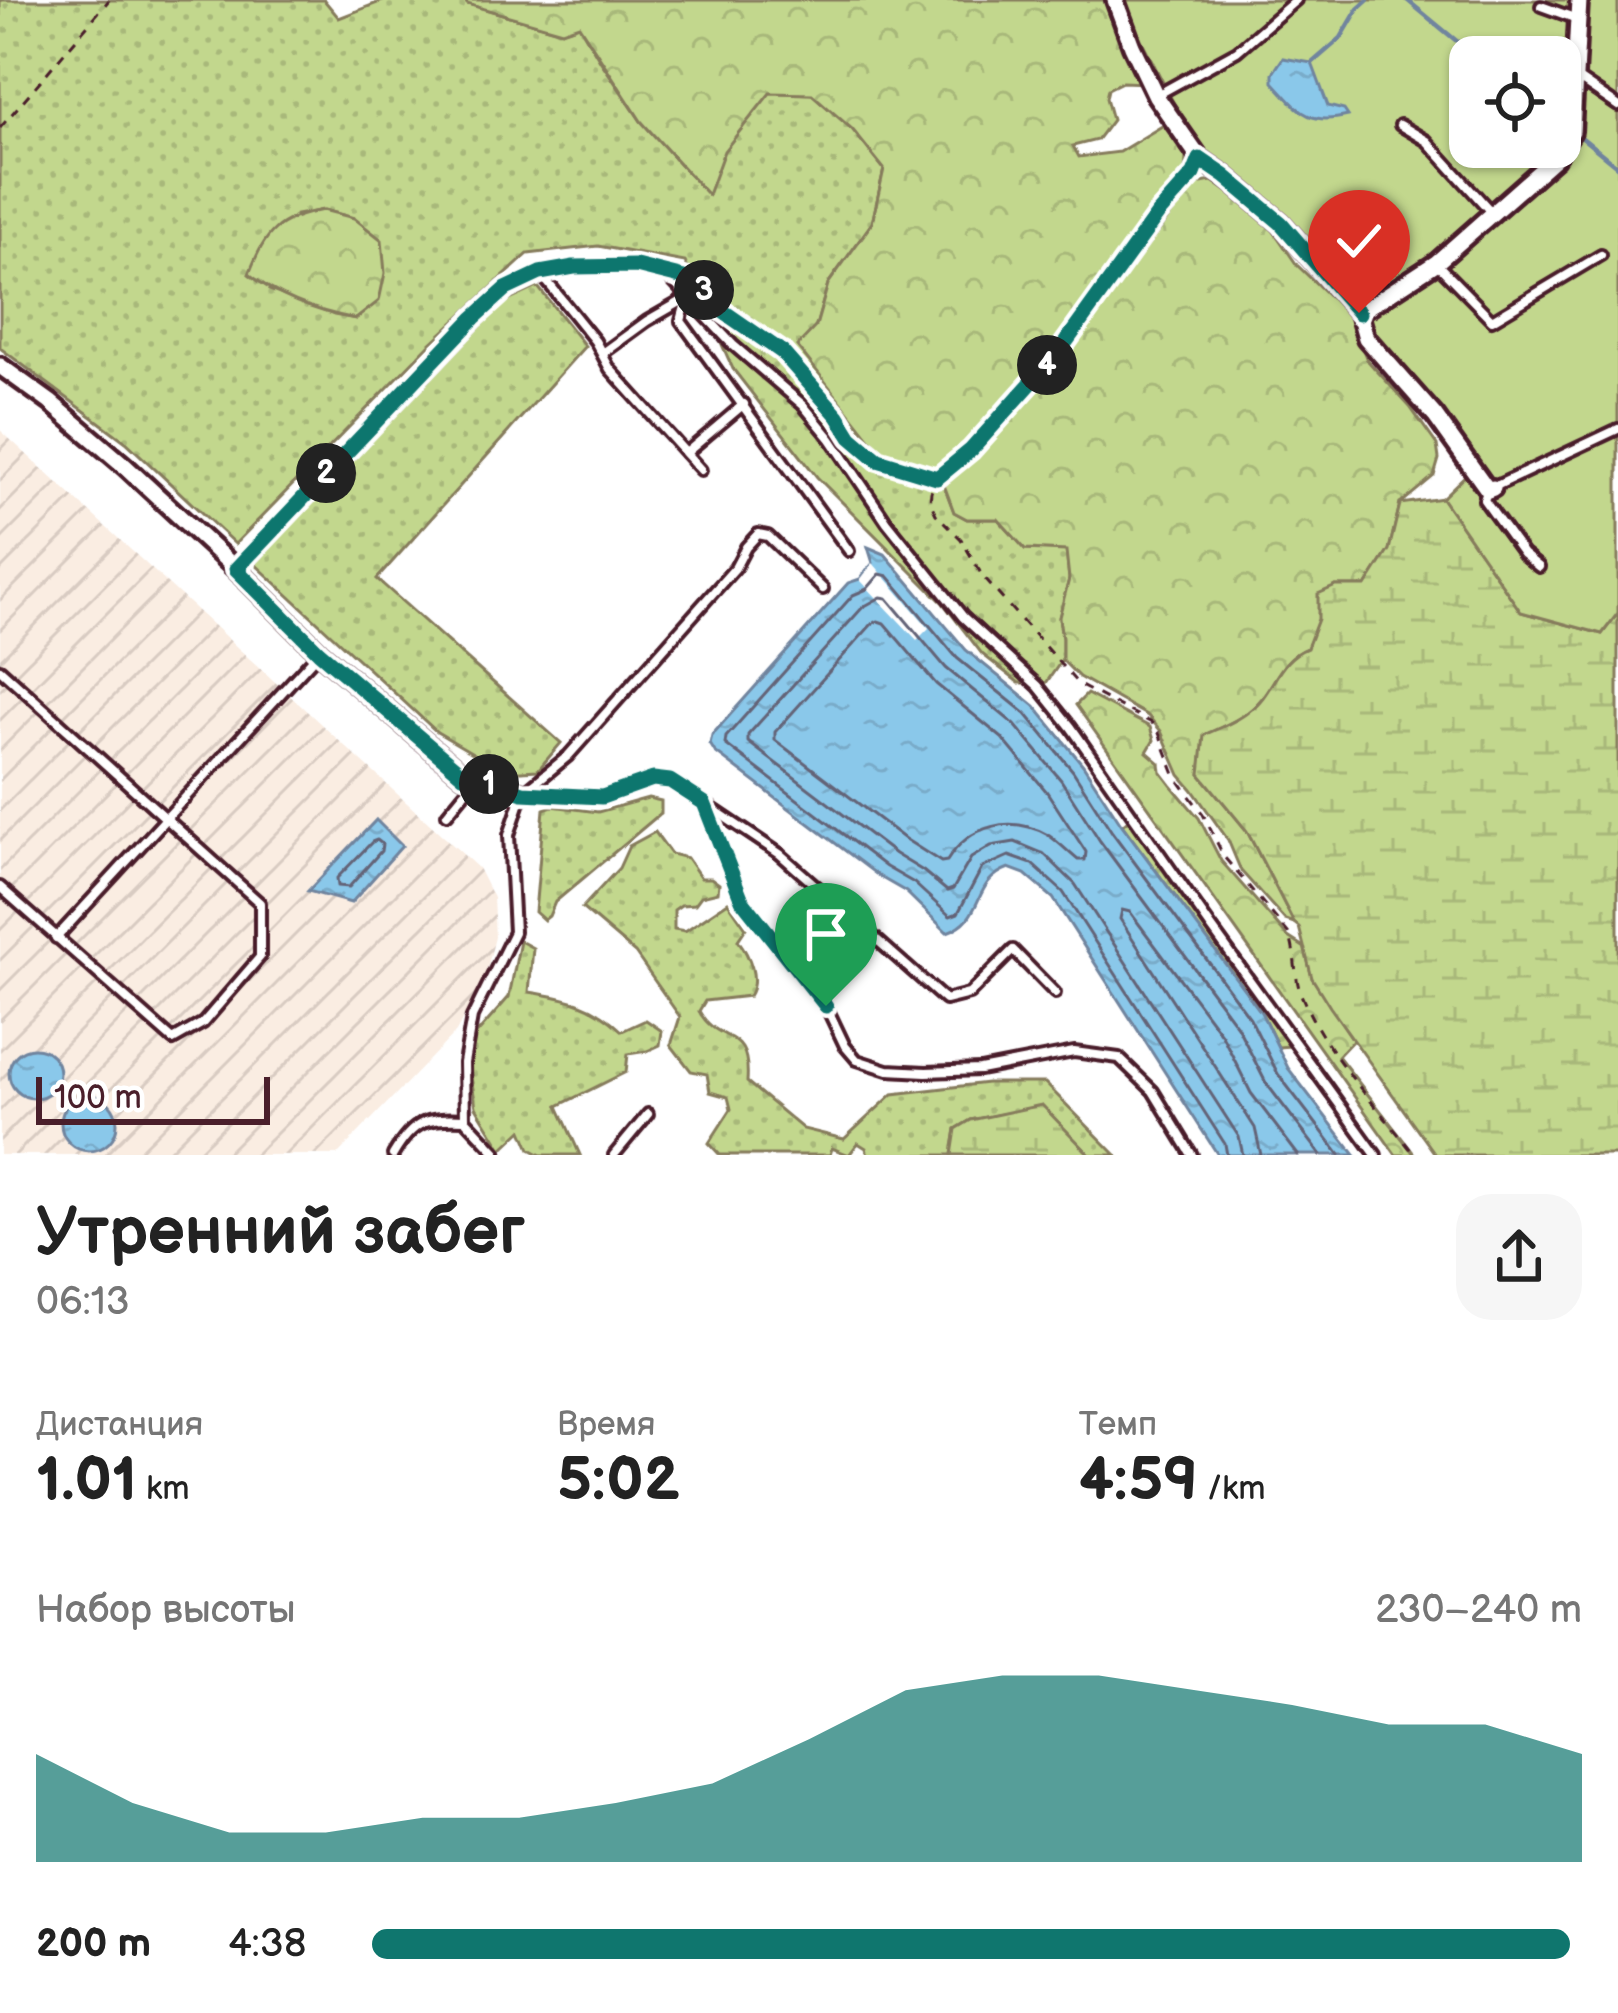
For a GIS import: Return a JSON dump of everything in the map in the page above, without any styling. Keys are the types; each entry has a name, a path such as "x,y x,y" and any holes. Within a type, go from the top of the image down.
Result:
{"street":[{"path":"1115,0 1156,96 1200,159 1281,223 1359,313 1366,338 1435,416 1490,489"},
{"path":"1577,36 1579,0"},
{"path":"1359,313 1436,263 1544,168"},
{"path":"0,366 111,454 319,652 463,775 523,793"}],"lane":[{"path":"1156,96 1237,51 1296,0"},
{"path":"1540,6 1578,20"},
{"path":"1581,82 1618,106"},
{"path":"1400,125 1427,141 1493,214"},
{"path":"1436,263 1492,320 1601,255"},
{"path":"236,569 506,289 540,273 603,265 664,272 733,345 803,405 963,617 1038,686 1376,1155"},
{"path":"540,273 610,368 701,470"},
{"path":"603,353 687,298"},
{"path":"687,298 681,321 849,551"},
{"path":"686,453 744,404"},
{"path":"1539,566 1523,554 1484,500 1490,489 1618,429"},
{"path":"494,1155 465,1119 464,1063 472,1017 514,932 509,836 523,793 568,756 735,568 758,534 768,536 823,590"},
{"path":"56,938 319,652"},
{"path":"0,669 260,903 260,957 203,1023 173,1040 0,887"},
{"path":"523,793 602,797 653,779 670,781 780,854 945,1000 969,994 1013,950 1055,993"},
{"path":"447,814 476,780"},
{"path":"704,803 742,900 826,1006 857,1060 888,1070 926,1072 980,1070 1074,1052 1119,1058 1153,1090 1192,1155"},
{"path":"614,1155 648,1114"},
{"path":"393,1155 408,1130 435,1117 465,1119"}],"path":[{"path":"0,128 109,0"},
{"path":"1200,159 1194,174 1158,214 1058,353 971,450 937,478 930,502 961,539 983,578 1079,685 1147,720 1159,733 1176,777 1203,814 1224,857 1289,934 1296,981 1313,1019 1415,1155"},
{"path":"664,272 695,283 724,312 782,352 851,437 878,460 937,478"}],"shaded area":[{"path":"0,430 478,868 493,898 495,937 485,977 456,1032 337,1155 0,1155"}],"green space":[{"path":"0,0 324,0 339,18 385,0 465,0 561,31 579,25 641,121 707,194 723,151 770,92 812,94 852,129 884,169 872,223 828,284 816,326 835,393 851,414 868,454 884,456 894,465 944,485 954,512 967,519 998,519 1025,549 1066,550 1069,579 1059,618 1062,660 1046,683 1019,683 982,654 943,603 817,477 733,369 685,262 598,246 528,254 429,345 235,544 126,442 0,348","holes":["324,210 354,218 356,319 269,290 296,215"]},
{"path":"465,0 1111,0 1146,83 1122,82 1108,89 1112,120 1097,140 1073,146 1079,157 1119,152 1167,123 1186,156 1185,177 1125,248 1022,389 936,476 889,463 797,346 816,326 828,284 872,223 884,169 852,129 812,94 770,93 724,151 708,195 641,121 579,25 562,31"},
{"path":"1121,0 1618,0 1618,613 1602,634 1521,612 1442,498 1477,464 1428,396 1378,340 1354,297 1201,157"},
{"path":"1212,181 1264,217 1297,265 1349,315 1367,360 1410,407 1437,445 1439,459 1434,476 1400,504 1389,550 1366,586 1336,586 1307,648 1288,660 1248,712 1205,735 1200,774 1247,831 1294,923 1285,920 1241,871 1228,840 1180,775 1161,731 1148,716 1079,677 1062,660 1059,617 1069,579 1066,551 1025,549 998,519 967,519 954,512 944,485 1066,349 1196,184"},
{"path":"323,210 354,218 382,240 385,273 379,301 356,319 300,303 249,274 275,229"},
{"path":"538,287 585,346 377,579 561,743 538,770 505,772 437,732 254,563 501,304"},
{"path":"1442,498 1521,612 1602,634 1618,613 1618,1155 1436,1155 1312,978 1299,927 1247,831 1200,774 1204,735 1248,712 1288,660 1307,648 1318,619 1318,594 1336,586 1366,586 1389,550 1400,504"},
{"path":"1087,694 1150,727 1154,740 1147,752 1199,818 1221,861 1288,937 1305,948 1312,978 1353,1040 1338,1056 1415,1155 1396,1155 1076,705"},
{"path":"648,798 661,801 661,813 555,902 544,920 535,912 544,809 598,812"},
{"path":"1133,816 1291,1038 1290,1046 1278,1047 1261,1012 1122,825"},
{"path":"655,832 671,854 687,858 701,878 719,884 718,892 674,910 674,929 685,931 728,902 746,928 738,940 753,975 749,996 705,1001 699,1011 739,1044 747,1064 747,1082 803,1129 844,1139 893,1094 987,1083 1045,1083 1116,1155 1090,1155 1042,1106 971,1120 956,1129 952,1155 868,1155 858,1143 849,1155 832,1148 830,1155 720,1155 709,1143 731,1109 728,1097 710,1092 707,1074 691,1071 671,1045 680,1017 635,953 582,908 619,868 629,846"},
{"path":"520,941 533,948 529,992 579,1003 622,1031 646,1020 662,1031 660,1045 628,1054 626,1072 558,1106 580,1155 541,1155 530,1149 522,1130 502,1149 476,1107 469,1065 474,1037 509,997"},
{"path":"1042,1105 1090,1155 952,1155 956,1129 971,1120"}],"water":[{"path":"1283,58 1312,63 1328,106 1348,116 1322,119 1298,108 1273,82"},
{"path":"868,547 885,554 966,650 1035,706 1083,765 1261,1012 1288,1068 1355,1155 1218,1155 1053,898 1025,874 1009,868 997,874 968,918 947,932 906,892 715,752 712,735 848,583 860,579 873,563"},
{"path":"376,820 402,846 351,903 308,891"},
{"path":"34,1048 52,1055 59,1073 52,1091 34,1098 16,1091 9,1073 16,1055"},
{"path":"89,1095 109,1103 117,1123 109,1143 89,1151 69,1143 61,1123 69,1103"}],"pier":[{"path":"873,563 929,628 917,640 860,580"}],"waterway":[{"path":"1312,63 1341,38 1368,0"},
{"path":"1407,0 1451,36"},
{"path":"1581,137 1618,167"}],"route":[{"path":"826,1006 742,900 704,803 670,781 653,779 602,797 523,793 463,775 319,652 236,569 474,318 506,289 540,273 636,266 688,279 724,312 782,352 851,437 878,460 937,478 971,450 1058,353 1158,214 1194,174 1200,159 1281,223 1359,313"}]}
